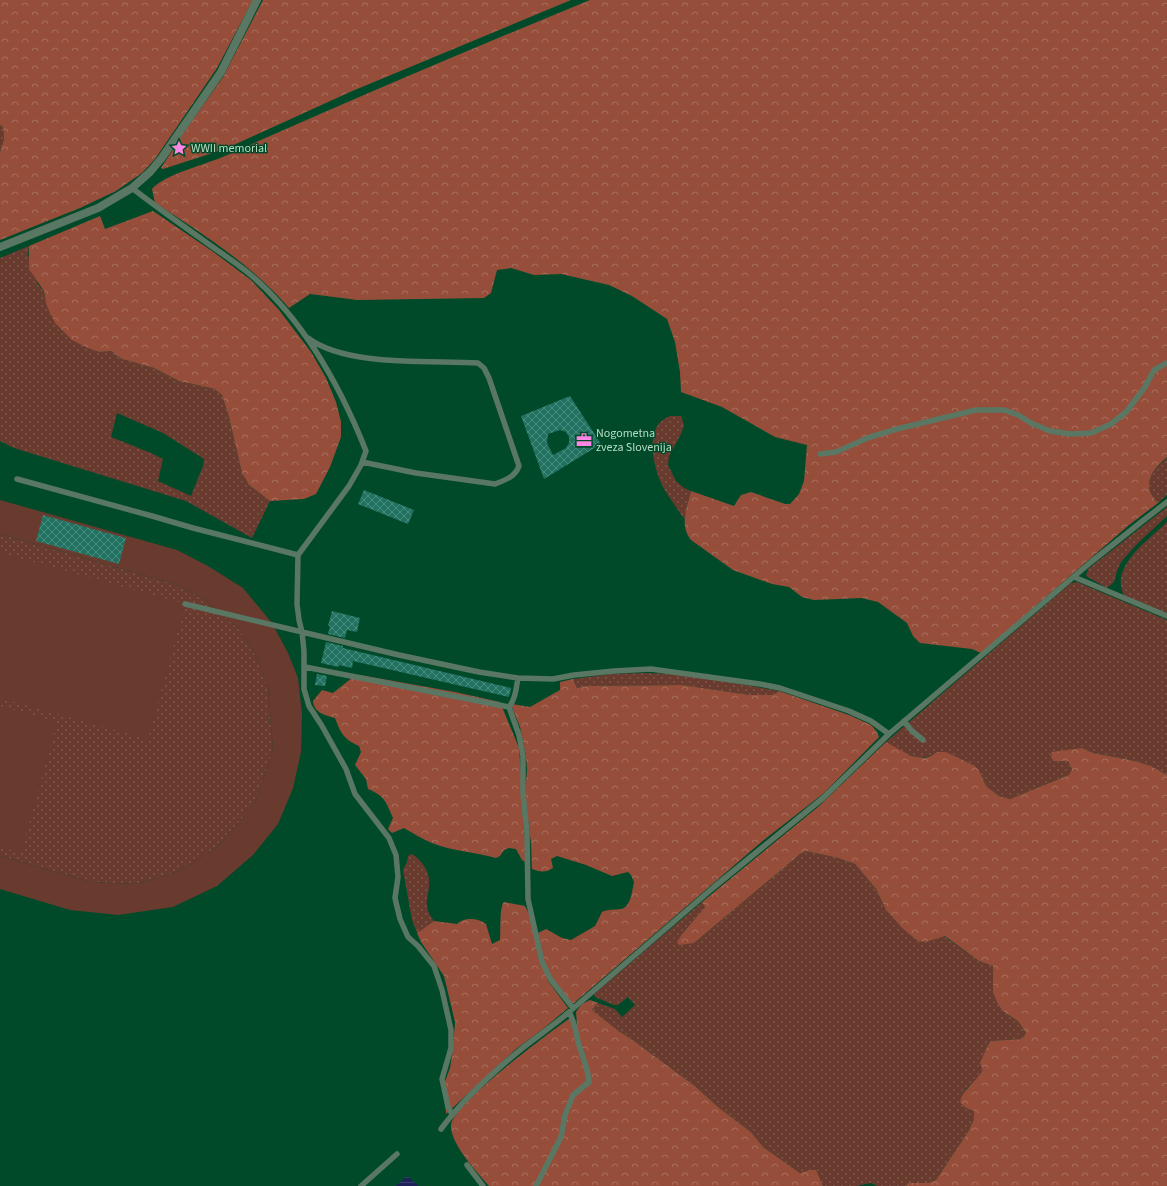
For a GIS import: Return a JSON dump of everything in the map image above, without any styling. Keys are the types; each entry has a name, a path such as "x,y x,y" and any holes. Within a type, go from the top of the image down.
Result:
{"street":[{"path":"0,247 98,208 132,188 150,172 161,159 221,72 257,0"}],"lane":[{"path":"132,188 162,212 252,276 277,301 305,335 344,400 366,451 362,462 349,486 298,555 297,604 302,632 305,667 304,690 309,706 343,764 356,794 389,838 396,855 398,877 395,898 400,919 408,937 418,946 434,966 442,990 451,1030 450,1048 442,1079 448,1108 452,1114"},
{"path":"305,335 317,345 338,352 384,360 478,363 484,368 489,378 519,466 517,472 508,480 495,484 416,473 362,462"},
{"path":"820,454 836,452 870,437 897,429 976,410 1004,410 1018,415 1031,423 1050,431 1071,434 1091,433 1111,424 1126,412 1146,387 1154,370 1167,363"},
{"path":"17,479 193,528 298,555"},
{"path":"441,1129 452,1114 486,1080 520,1050 553,1026 696,902 823,798 904,721 1140,522 1167,502"},
{"path":"1074,577 1167,616"},
{"path":"185,604 399,655 479,672 518,678 553,679 574,675 614,671 651,670 760,684 780,688 849,712 871,721 889,734"},
{"path":"305,667 509,707"},
{"path":"509,707 516,693 518,678"},
{"path":"509,707 519,735 523,756 523,794 527,840 528,899 542,962 551,980 571,1010 580,1046 588,1069 589,1082 573,1095 565,1115 561,1137 536,1186"},
{"path":"904,721 912,731 923,740"},
{"path":"361,1186 397,1154"},
{"path":"467,1165 482,1186"}],"shaded area":[{"path":"0,125 3,127 4,139 0,152"},
{"path":"29,246 28,255 38,284 44,292 46,304 88,348 99,352 111,351 122,359 154,368 179,381 215,389 222,395 229,417 242,473 249,485 270,501 252,538 186,501 14,448 0,441 0,258","holes":["117,413 163,433 204,459 203,466 191,496 158,481 163,459 111,437"]},
{"path":"670,416 681,416 684,425 681,434 669,456 668,465 676,481 684,488 691,491 684,519 663,487 657,473 653,456 653,439 655,432 660,422"},
{"path":"1167,458 1167,495 1158,503 1150,490 1150,479 1156,468"},
{"path":"0,500 177,550 208,566 243,588 272,623 288,653 298,678 302,714 301,752 293,788 278,824 253,855 217,886 173,907 118,915 70,910 0,889 0,856 91,882 135,884 175,873 217,847 254,805 273,751 268,687 257,658 240,630 203,598 171,583 0,534"},
{"path":"1167,507 1167,516 1136,545 1121,562 1114,582 1107,588 1086,576 1088,569"},
{"path":"1167,522 1167,613 1124,596 1121,587 1121,578 1128,561 1147,540"},
{"path":"0,534 171,583 203,598 240,630 257,658 268,687 273,751 254,805 217,847 175,873 135,884 91,882 0,856"},
{"path":"0,553 185,604 148,739 0,698"},
{"path":"1077,582 1167,620 1167,775 1151,766 1135,761 1093,753 1082,748 1051,757 1053,761 1068,761 1072,769 1069,775 1010,799 999,796 986,786 979,770 937,752 931,756 911,756 886,742 1071,583"},
{"path":"645,673 696,677 779,691 774,695 750,695 682,685 586,686 577,688 573,679 612,674"},
{"path":"0,706 57,722 21,853 0,847"},
{"path":"806,851 838,858 855,864 876,889 886,910 902,928 926,942 944,936 979,961 993,966 993,992 1003,1011 1018,1021 1026,1033 1022,1039 989,1041 983,1070 979,1077 966,1089 966,1108 974,1111 974,1119 968,1132 936,1180 928,1183 908,1183 906,1186 877,1186 871,1183 856,1186 823,1186 816,1171 809,1170 800,1173 763,1147 751,1132 718,1107 695,1086 592,1010 598,1003 615,1009 622,1017 635,1005 628,997 618,1005 614,1005 595,997 594,994 702,902 705,907 682,934 694,943 800,854"},
{"path":"412,854 423,865 428,875 429,885 427,904 430,915 434,921 417,933 412,920 403,870 408,856"},
{"path":"407,1176 418,1186 396,1186"}],"green space":[{"path":"0,0 253,0 217,68 155,159 142,173 116,191 80,208 0,240 0,152 4,139 3,127 0,125"},
{"path":"263,0 571,0 350,92 225,149 163,169 161,168 182,135 223,77"},
{"path":"590,0 1167,0 1167,457 1156,467 1150,478 1149,484 1153,497 1158,503 1129,525 981,653 972,649 920,643 913,636 907,623 878,602 862,598 814,600 802,597 789,587 772,584 733,570 691,540 685,528 685,516 691,491 734,506 741,495 751,492 785,504 790,504 799,494 804,481 807,445 775,437 722,407 681,392 680,372 675,342 667,319 632,296 609,285 561,274 534,275 511,268 497,270 491,293 484,298 358,300 310,294 289,308 275,292 243,264 191,226 155,203 152,189 166,179 225,156 407,76"},
{"path":"153,211 212,251 251,280 279,310 311,352 326,378 336,402 341,422 341,437 330,467 316,494 304,499 270,501 249,485 242,473 229,417 222,395 215,389 179,381 154,368 122,359 111,351 99,352 88,348 72,340 55,323 46,304 44,291 29,269 29,246 100,216 105,229"},
{"path":"360,675 455,692 500,702 519,748 521,797 527,863 522,860 516,849 509,848 504,850 500,856 496,858 440,846 425,840 404,828 392,833 388,829 393,818 384,800 378,794 368,789 366,779 355,765 361,752 359,746 346,738 339,728 335,718 318,711 315,708 313,701 322,690 333,693 353,677"},
{"path":"573,679 577,688 586,686 682,685 750,695 774,695 779,691 849,715 871,725 879,737 824,793 765,839 574,1003 570,1003 554,981 544,961 538,933 546,929 562,938 571,940 595,926 602,912 624,908 629,902 634,882 628,872 612,876 586,865 557,856 551,859 553,868 550,870 542,872 532,869 531,843 525,795 527,770 526,756 520,727 512,704 530,707 560,690 560,682"},
{"path":"886,742 911,756 925,758 937,752 946,752 973,765 979,770 986,786 999,796 1010,799 1069,775 1072,769 1068,761 1053,761 1051,757 1052,752 1082,748 1093,753 1135,761 1151,766 1167,775 1167,1186 906,1186 908,1183 928,1183 936,1180 968,1132 974,1119 974,1111 966,1108 960,1102 964,1093 983,1070 980,1063 990,1041 1022,1039 1026,1033 1018,1021 1003,1011 998,1004 993,992 993,966 979,961 945,936 926,942 918,941 902,928 886,910 876,889 855,864 838,858 806,851 800,854 694,943 679,945 677,942 705,907 702,902 818,807"},
{"path":"504,902 525,906 531,918 548,981 568,1008 516,1049 446,1114 444,1084 450,1068 455,1022 444,976 421,942 417,933 434,921 457,924 463,920 471,919 486,924 492,944 500,940 501,914 502,905"},
{"path":"590,1000 598,1003 592,1010 695,1086 718,1107 751,1132 763,1147 800,1173 809,1170 816,1170 823,1186 489,1186 471,1166 455,1141 451,1125 456,1115 467,1102 503,1069 543,1038 570,1018 575,1025 577,1024 576,1012 582,1004"}],"building":[{"name":"Nogometna zveza Slovenija","path":"570,396 601,444 544,479 521,416","holes":["560,430 566,432 569,437 569,443 566,448 553,455 547,443 548,434"]},
{"path":"364,490 414,510 408,524 358,504"},
{"path":"43,515 126,538 119,564 36,541"},
{"path":"332,611 360,618 357,632 347,630 345,638 328,634 330,626 328,626"},
{"path":"326,642 343,646 343,648 511,688 509,697 353,661 352,668 339,665 338,667 321,663"},
{"path":"317,674 327,676 325,686 315,685"}],"place":[{"name":"WWII memorial","path":"179,148"},
{"name":"Nogometna zveza Slovenija","path":"584,440"}]}
